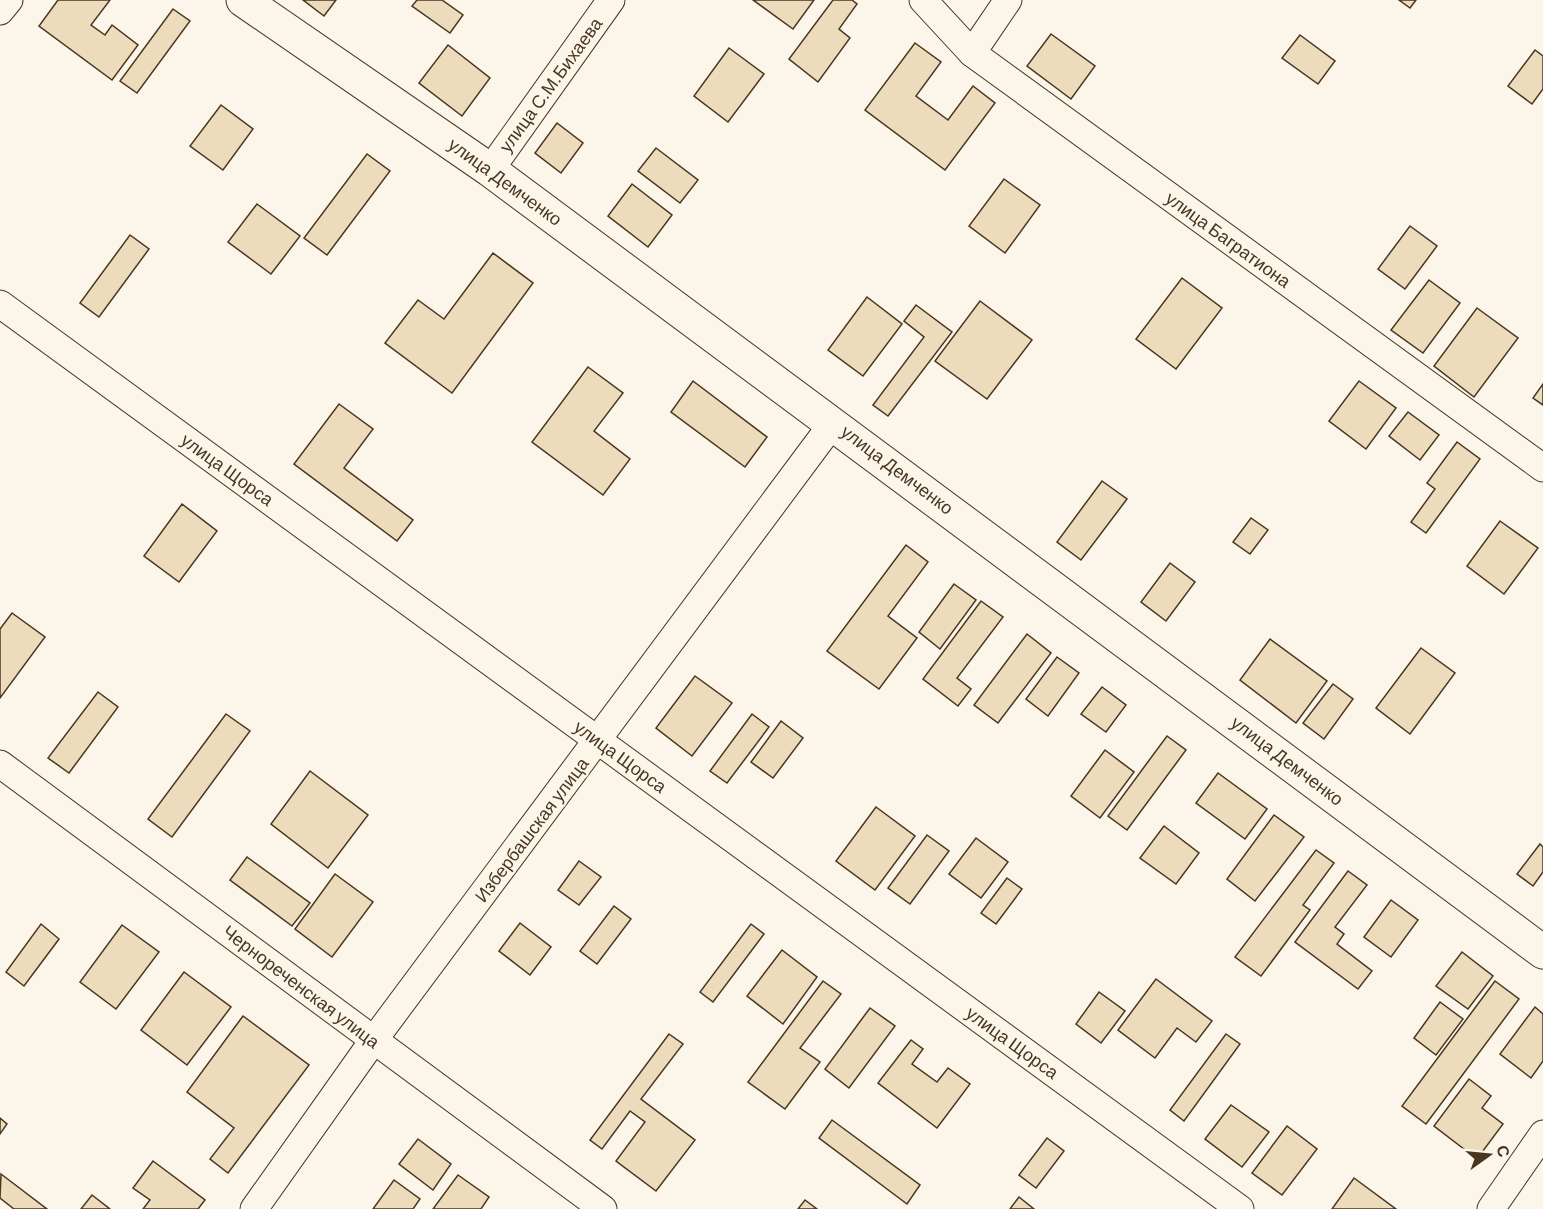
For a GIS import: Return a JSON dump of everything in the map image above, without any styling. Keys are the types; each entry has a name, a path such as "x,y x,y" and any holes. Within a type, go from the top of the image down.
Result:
{"street":[{"path":"0,11 9,0"},
{"name":"улица Демченко","path":"243,0 490,170 1543,952"},
{"name":"улица С.М.Бихаева","path":"490,170 612,0"},
{"name":"улица Багратиона","path":"923,0 972,53 1543,468"},
{"path":"972,53 1008,0"},
{"name":"улица Щорса","path":"0,304 1240,1209"},
{"name":"Избербашская улица","path":"254,1209 373,1041 833,423"},
{"name":"Чернореченская улица","path":"0,764 603,1209"},
{"path":"1491,1209 1543,1134"}],"building":[{"path":"58,0 110,0 91,25 105,35 112,25 138,45 112,80 39,26"},
{"path":"303,0 336,0 324,16"},
{"path":"417,0 442,0 463,15 450,33 412,6"},
{"path":"753,0 814,0 793,29"},
{"path":"833,0 852,0 857,4 839,29 850,38 818,82 789,59"},
{"path":"1399,0 1416,0 1410,8"},
{"path":"173,9 190,21 137,93 120,81"},
{"path":"1051,34 1095,66 1071,99 1027,66"},
{"path":"1300,35 1335,61 1318,84 1282,58"},
{"path":"915,43 941,62 916,96 948,120 973,86 995,103 945,170 865,110"},
{"path":"448,45 490,78 462,116 419,83"},
{"path":"729,48 764,74 728,122 694,96"},
{"path":"1535,50 1543,56 1543,89 1532,104 1508,86"},
{"path":"221,105 253,129 223,170 190,146"},
{"path":"557,123 583,143 561,173 535,153"},
{"path":"656,148 698,180 680,203 638,171"},
{"path":"367,154 390,171 327,255 304,238"},
{"path":"1004,179 1040,205 1005,253 969,226"},
{"path":"632,184 672,215 648,247 608,216"},
{"path":"257,204 300,236 271,274 228,242"},
{"path":"1410,226 1437,246 1405,289 1378,269"},
{"path":"130,235 149,249 99,317 80,303"},
{"path":"493,253 533,283 452,393 385,343 418,300 444,319"},
{"path":"1182,278 1222,308 1176,369 1136,339"},
{"path":"1429,280 1460,303 1423,353 1391,330"},
{"path":"867,297 902,324 863,376 828,350"},
{"path":"980,301 1032,340 987,399 935,361"},
{"path":"916,305 952,332 888,416 873,405 924,337 904,321"},
{"path":"1477,308 1518,338 1474,397 1434,366"},
{"path":"588,367 623,393 594,431 630,459 603,495 532,442"},
{"path":"693,381 767,437 745,467 671,412"},
{"path":"1359,381 1396,408 1366,449 1329,421"},
{"path":"1543,384 1543,405 1533,398"},
{"path":"339,404 373,429 344,468 413,520 397,541 294,464"},
{"path":"1408,412 1439,435 1420,460 1389,436"},
{"path":"1457,442 1480,459 1426,533 1411,522 1435,489 1427,483"},
{"path":"1102,481 1127,499 1081,560 1057,542"},
{"path":"182,504 217,531 179,582 144,556"},
{"path":"1251,518 1268,530 1250,554 1233,542"},
{"path":"1500,521 1538,548 1504,594 1467,566"},
{"path":"906,545 928,562 888,616 917,638 879,689 827,651"},
{"path":"1170,563 1195,582 1166,621 1141,602"},
{"path":"954,584 976,600 940,649 919,632"},
{"path":"981,601 1003,617 957,678 971,689 958,706 923,679"},
{"path":"12,613 45,637 0,698 0,629"},
{"path":"1027,634 1051,653 998,723 974,705"},
{"path":"1270,639 1327,681 1296,723 1240,680"},
{"path":"1421,648 1455,673 1410,734 1376,708"},
{"path":"1057,657 1079,673 1048,716 1026,699"},
{"path":"695,676 732,703 692,756 656,728"},
{"path":"1333,684 1353,699 1324,739 1303,723"},
{"path":"1102,687 1126,705 1106,732 1081,714"},
{"path":"98,692 118,707 69,773 48,758"},
{"path":"226,714 250,731 172,837 148,819"},
{"path":"752,714 769,727 727,783 710,771"},
{"path":"781,721 803,738 773,778 751,762"},
{"path":"1167,736 1186,750 1127,830 1108,816"},
{"path":"1105,750 1134,772 1100,818 1071,796"},
{"path":"310,771 368,815 328,868 271,824"},
{"path":"1218,773 1267,809 1245,839 1196,803"},
{"path":"876,807 915,836 875,890 836,861"},
{"path":"1274,815 1304,837 1255,901 1227,879"},
{"path":"1164,826 1199,853 1176,884 1140,858"},
{"path":"927,835 949,851 910,904 888,888"},
{"path":"976,838 1008,862 981,898 949,874"},
{"path":"1540,844 1543,847 1543,872 1533,886 1517,874"},
{"path":"1316,850 1334,863 1303,905 1310,910 1261,976 1235,957"},
{"path":"247,857 310,903 292,926 230,880"},
{"path":"579,861 601,877 579,905 558,890"},
{"path":"1348,871 1367,885 1335,927 1344,934 1337,944 1372,971 1358,989 1295,942"},
{"path":"335,874 373,902 332,957 295,929"},
{"path":"1007,878 1022,889 996,924 981,913"},
{"path":"1391,900 1418,920 1391,957 1364,937"},
{"path":"614,906 631,919 597,964 580,951"},
{"path":"520,923 551,947 530,975 499,951"},
{"path":"41,924 59,939 24,986 6,972"},
{"path":"751,924 764,934 713,1002 700,992"},
{"path":"122,925 159,952 116,1009 80,982"},
{"path":"782,950 817,977 783,1024 747,996"},
{"path":"1462,952 1493,976 1468,1009 1436,986"},
{"path":"184,972 231,1007 187,1065 141,1030"},
{"path":"1156,979 1212,1021 1196,1042 1177,1028 1155,1058 1118,1030"},
{"path":"823,981 841,994 800,1048 820,1062 785,1109 748,1082"},
{"path":"1495,981 1519,999 1426,1124 1402,1106"},
{"path":"1099,992 1125,1011 1101,1043 1076,1024"},
{"path":"1440,1002 1463,1019 1436,1055 1414,1038"},
{"path":"1535,1007 1543,1014 1543,1061 1531,1078 1500,1054"},
{"path":"870,1008 895,1026 849,1088 825,1069"},
{"path":"243,1016 309,1065 228,1173 210,1159 234,1128 187,1092"},
{"path":"669,1034 683,1044 641,1099 695,1140 656,1191 616,1161 645,1122 630,1111 602,1149 590,1140"},
{"path":"1226,1034 1240,1044 1184,1121 1170,1110"},
{"path":"911,1040 923,1049 912,1064 937,1082 948,1068 970,1084 937,1128 878,1083"},
{"path":"1469,1079 1491,1096 1482,1108 1503,1124 1477,1159 1434,1126"},
{"path":"1231,1105 1269,1132 1242,1167 1205,1139"},
{"path":"0,1118 7,1124 0,1134"},
{"path":"832,1120 920,1185 907,1204 819,1138"},
{"path":"1287,1126 1317,1149 1282,1195 1252,1173"},
{"path":"1047,1138 1064,1151 1036,1188 1019,1175"},
{"path":"418,1139 451,1164 433,1190 399,1164"},
{"path":"153,1161 205,1200 198,1209 143,1209 150,1200 133,1188"},
{"path":"1,1174 47,1209 14,1209 0,1198"},
{"path":"458,1175 489,1197 481,1209 433,1209"},
{"path":"1354,1178 1396,1209 1332,1209"},
{"path":"394,1180 420,1199 413,1209 373,1209"},
{"path":"92,1195 110,1209 81,1209"},
{"path":"1019,1197 1034,1209 1010,1209"},
{"path":"805,1200 817,1209 798,1209"}]}
